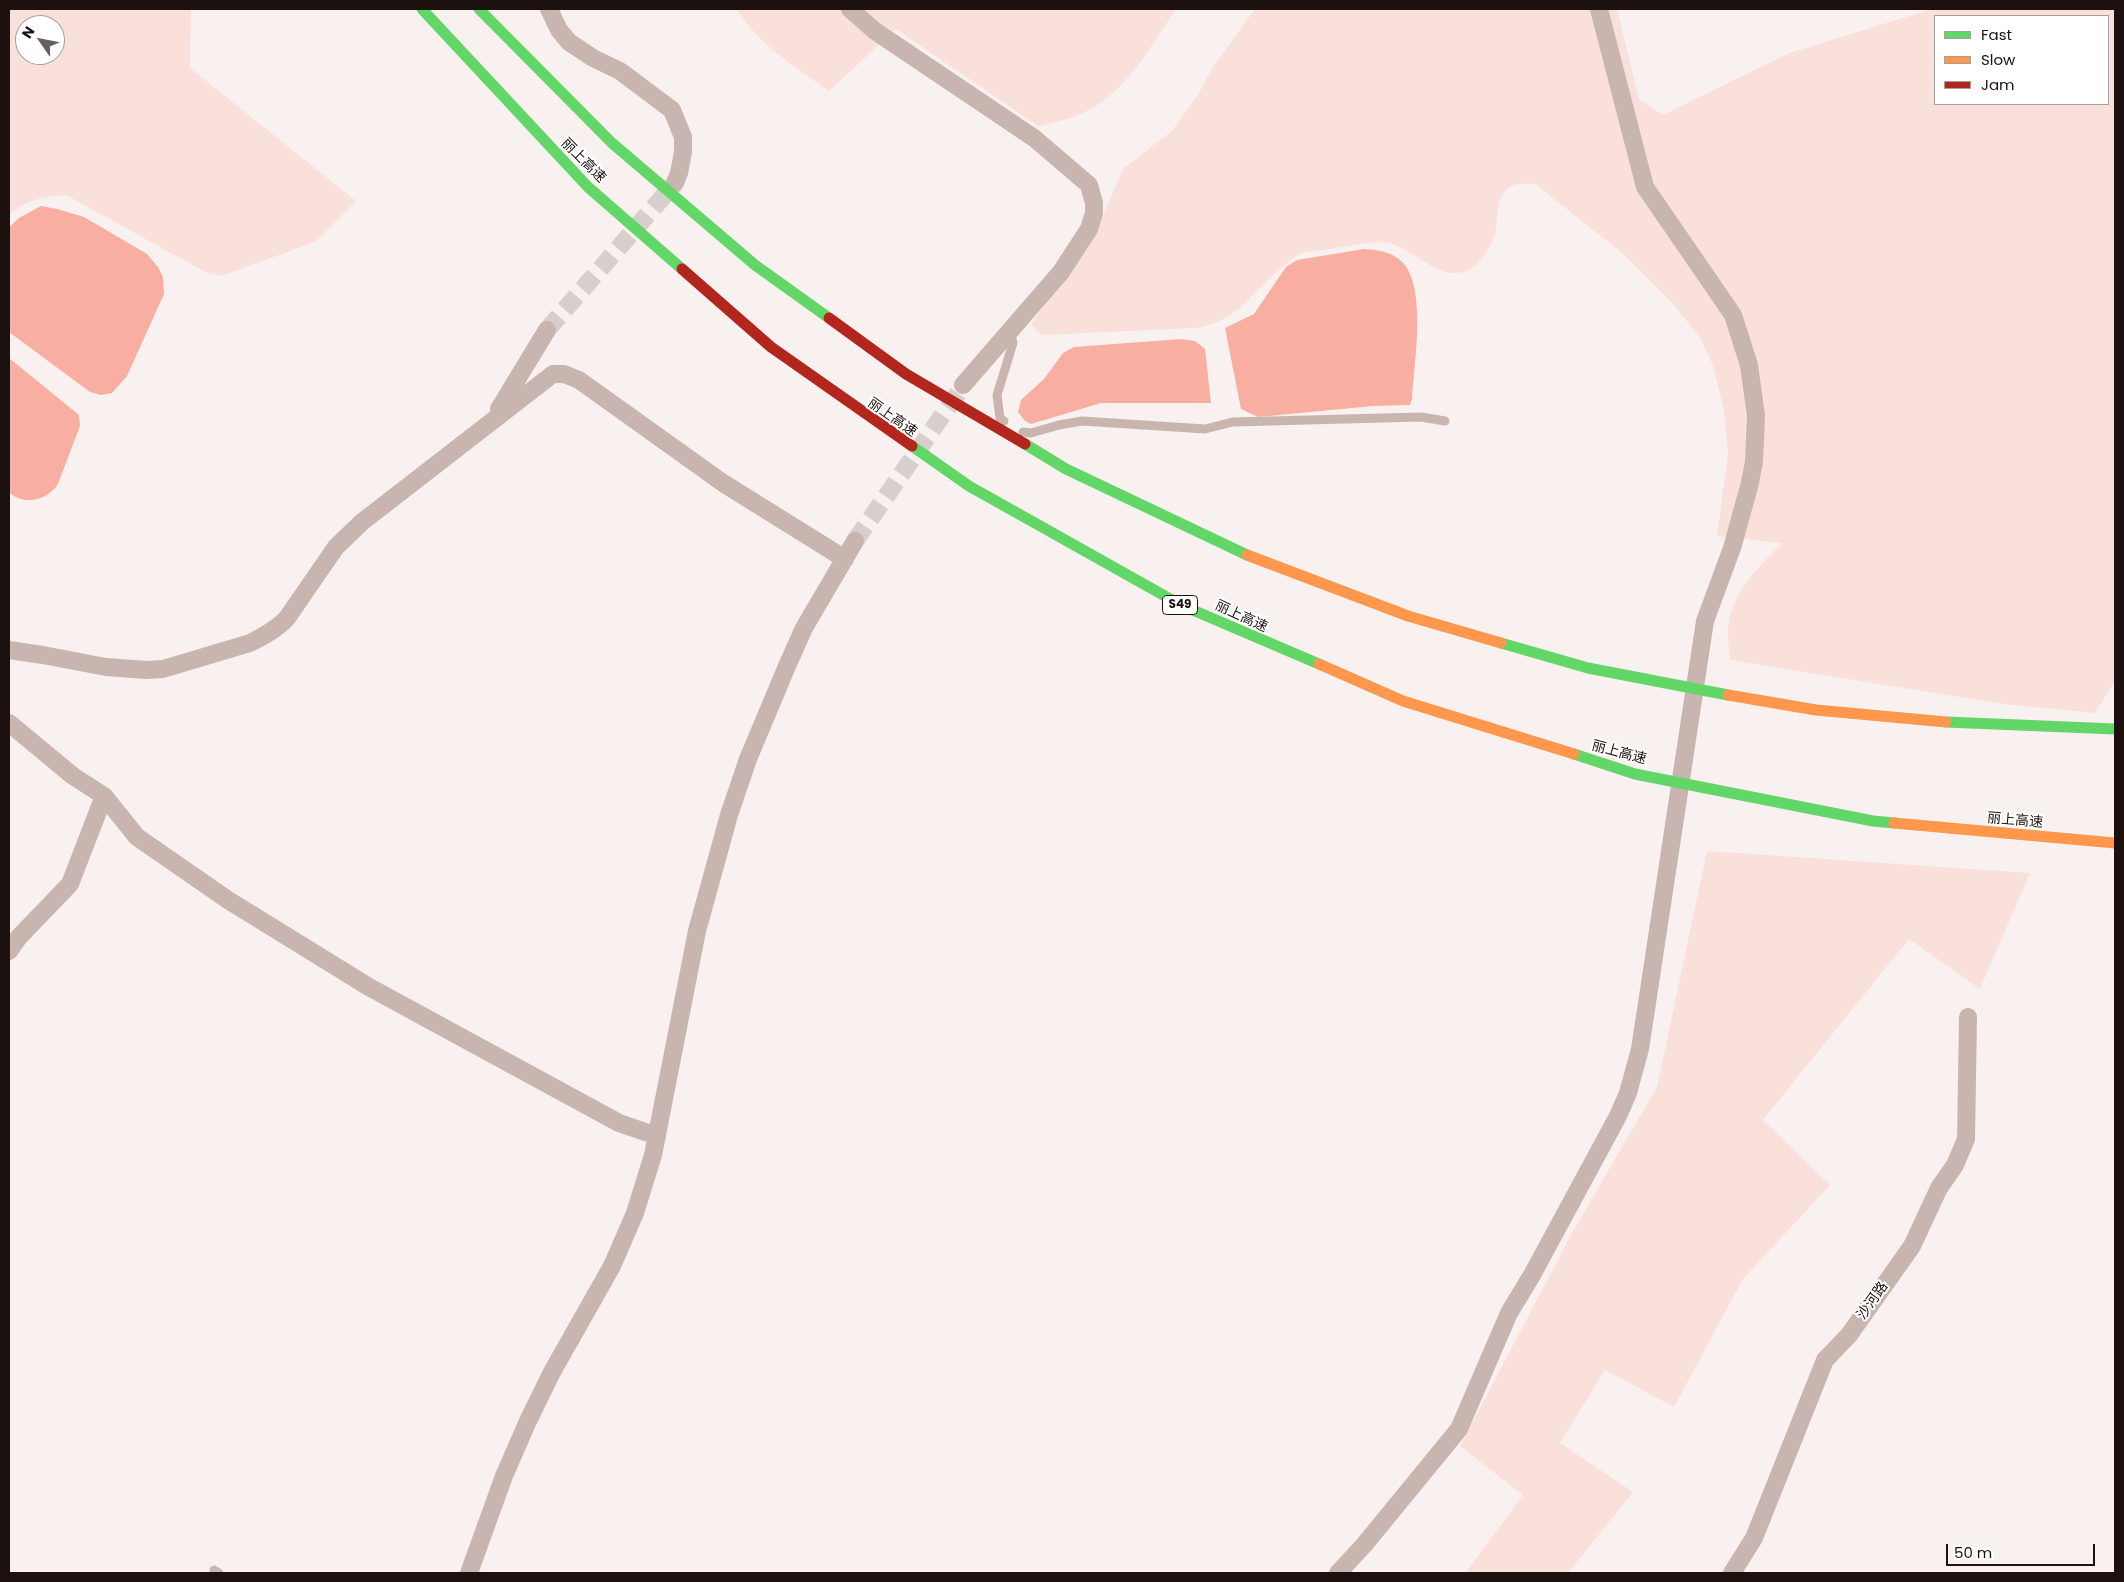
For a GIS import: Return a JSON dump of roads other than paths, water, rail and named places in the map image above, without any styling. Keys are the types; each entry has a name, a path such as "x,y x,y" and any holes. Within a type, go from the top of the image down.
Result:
{"highway":[{"name":"丽上高速","path":"422,9 504,102 564,164 625,223 754,335 883,431 962,483 1077,551 1186,608 1333,674 1422,708 1584,760 1667,781 1788,806 1919,827 2003,836 2115,843"},
{"path":"478,9 573,108 632,163 735,250 821,316 956,406 1026,447 1114,494 1244,555 1320,585 1468,636 1610,673 1696,691 1774,704 1890,718 2008,726 2115,729"}],"street":[{"path":"549,9 559,30 569,42 593,58 620,70 672,110 682,137 683,152 675,183"},
{"path":"850,9 875,31 1034,138 1089,184 1094,203 1094,213 1088,229 1060,272 963,385"},
{"path":"1338,1573 1364,1545 1459,1429 1506,1319 1532,1275 1628,1094 1640,1049 1705,621 1732,548 1754,461 1756,416 1754,390 1742,340 1733,315 1645,187 1600,9"},
{"path":"492,420 547,330"},
{"path":"9,650 43,654 106,667 146,670 163,669 250,643 280,626 336,548 362,522 553,374 564,374 579,380 723,483 844,559"},
{"path":"469,1573 504,1476 528,1421 552,1372 624,1242 645,1184 657,1136 695,939 729,816 756,740 804,628 855,541"},
{"path":"9,723 73,776 104,796 137,837 253,915 369,987 619,1123 657,1136"},
{"path":"9,951 18,937 70,884 104,796"},
{"name":"沙河路","path":"1732,1573 1754,1538 1825,1360 1849,1335 1906,1256 1928,1215 1939,1188 1955,1166 1967,1133 1968,1017"}],"lane":[{"path":"1010,331 1013,343 997,395 997,403 1000,418 1016,432 1031,433 1059,424 1082,421 1205,429 1234,422 1421,417 1445,420"}],"tunnel":[{"path":"547,330 675,183"},
{"path":"855,541 958,393"}]}
